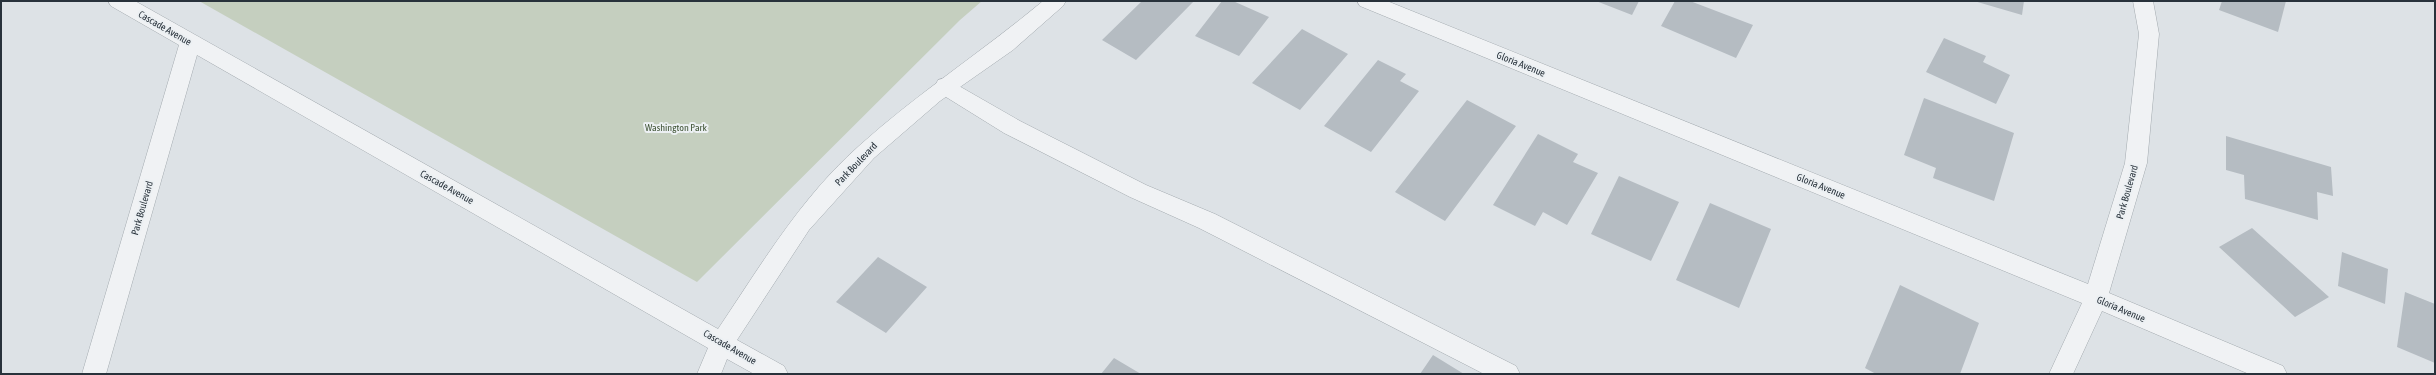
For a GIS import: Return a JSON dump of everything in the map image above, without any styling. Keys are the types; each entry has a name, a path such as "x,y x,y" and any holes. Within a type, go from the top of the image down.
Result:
{"street":[{"name":"Cascade Avenue","path":"118,1 722,342 776,374"},
{"name":"Park Boulevard","path":"708,374 722,342 801,223 866,152 945,86 1006,44 1056,1"},
{"name":"Gloria Avenue","path":"1367,1 2096,298 2275,374"},
{"name":"Park Boulevard","path":"2062,374 2096,298 2136,163 2149,34 2143,1"},
{"name":"Park Boulevard","path":"94,374 190,43"},
{"path":"945,86 1012,127 1138,190 1207,221 1508,374"}],"green space":[{"name":"Washington Park","path":"199,1 982,1 960,20 697,282"}],"building":[{"path":"1142,1 1194,1 1136,60 1102,40"},
{"path":"1222,1 1233,1 1269,17 1239,56 1195,36"},
{"path":"1596,1 1639,1 1632,15"},
{"path":"1675,1 1690,1 1753,25 1736,58 1661,26"},
{"path":"1974,1 2024,1 2022,15"},
{"path":"2222,1 2286,1 2278,32 2219,10"},
{"path":"1302,29 1348,54 1300,110 1252,83"},
{"path":"1944,38 1986,56 1983,62 2010,75 1996,104 1926,72"},
{"path":"1378,60 1406,74 1400,81 1419,91 1371,152 1324,126"},
{"path":"1924,98 2014,133 1994,201 1933,178 1936,168 1904,155"},
{"path":"1467,100 1516,126 1445,221 1395,192"},
{"path":"1538,134 1578,154 1573,162 1598,173 1567,225 1543,212 1535,226 1493,205"},
{"path":"2226,136 2331,167 2333,196 2317,192 2318,220 2245,199 2244,175 2226,170"},
{"path":"1619,176 1679,202 1651,261 1591,234"},
{"path":"1710,203 1771,229 1739,308 1676,280"},
{"path":"2252,228 2329,297 2295,317 2219,247"},
{"path":"2342,252 2388,269 2385,304 2338,286"},
{"path":"878,257 927,287 886,333 836,302"},
{"path":"1900,285 1979,323 1960,374 1876,374 1865,368"},
{"path":"2405,292 2435,304 2435,363 2397,347"},
{"path":"1433,355 1464,374 1420,374"},
{"path":"1114,358 1141,374 1101,374"}]}
